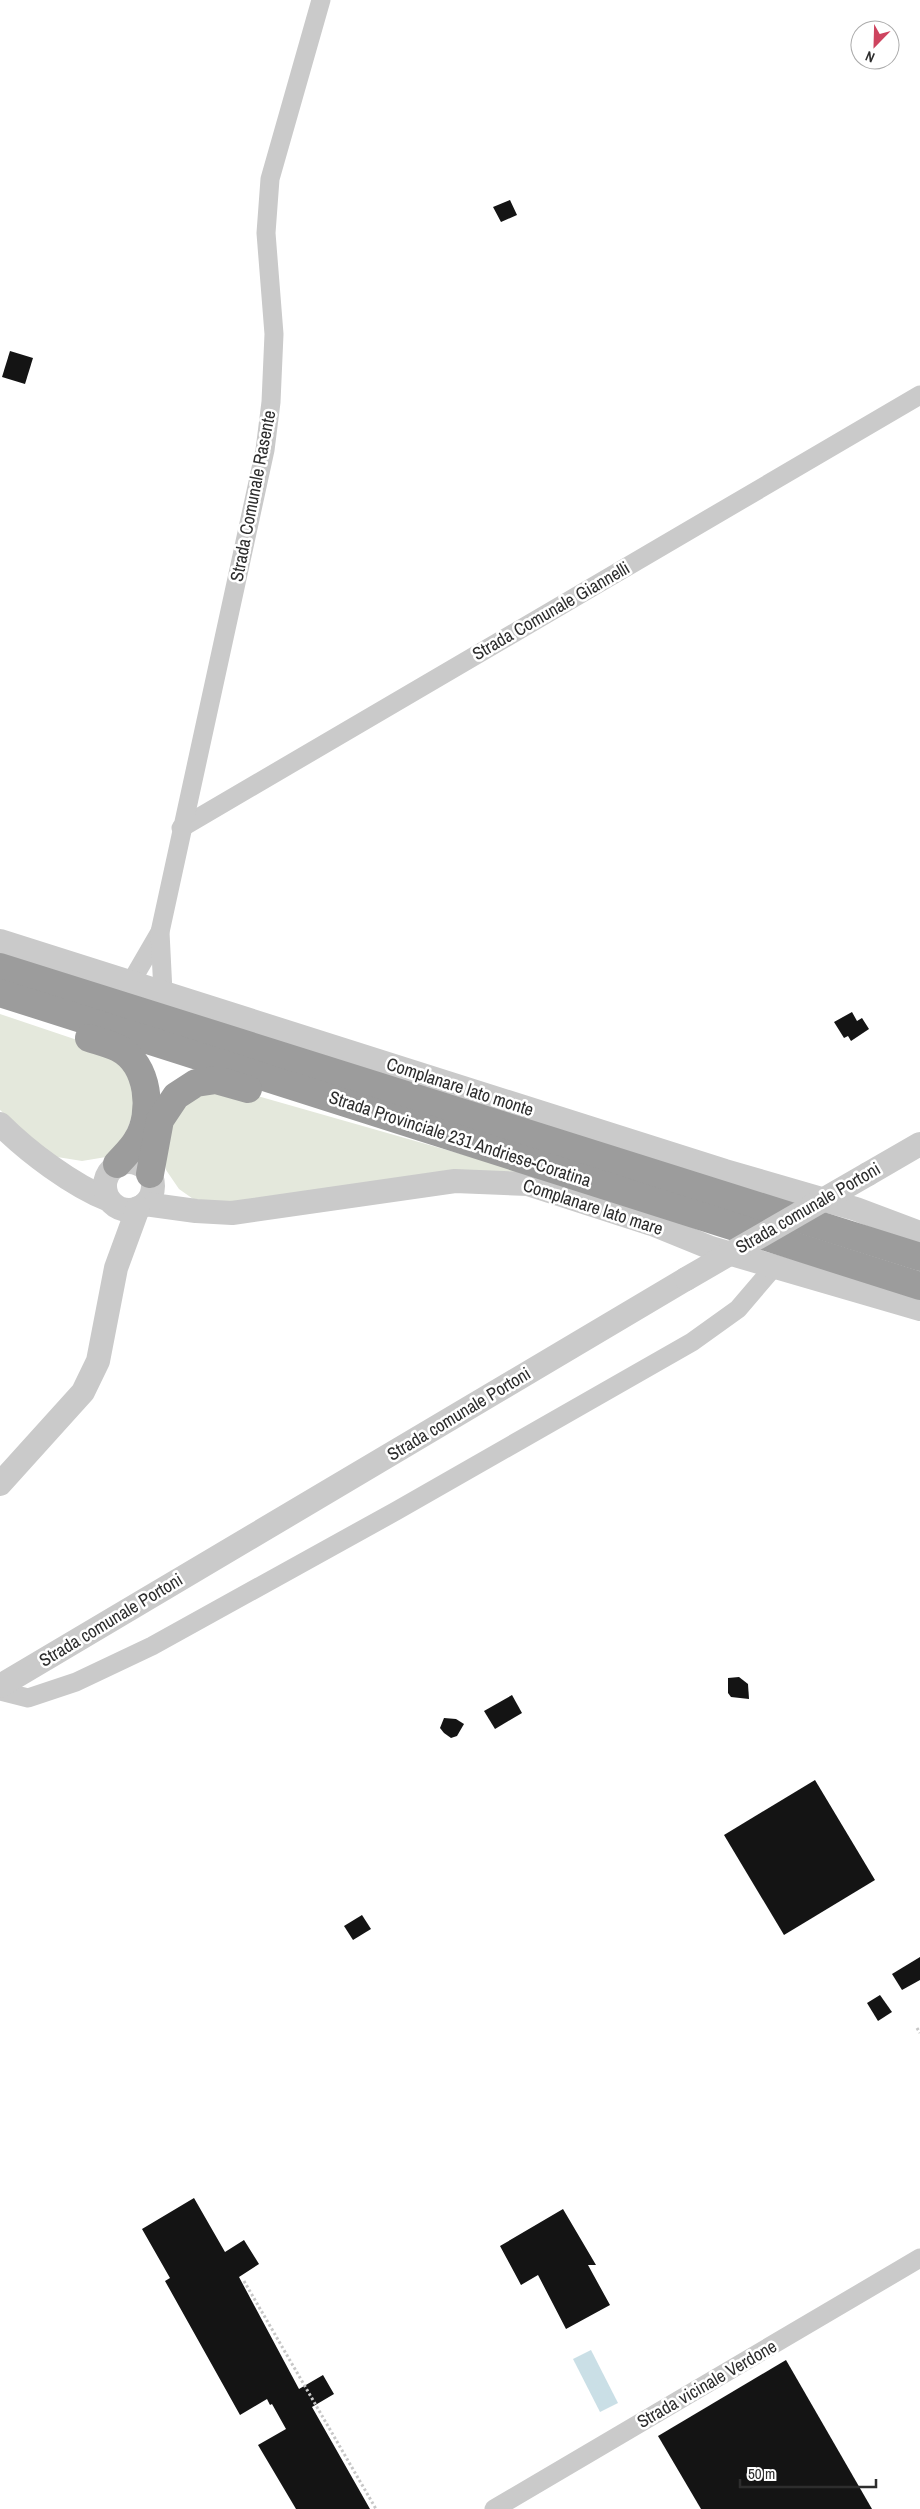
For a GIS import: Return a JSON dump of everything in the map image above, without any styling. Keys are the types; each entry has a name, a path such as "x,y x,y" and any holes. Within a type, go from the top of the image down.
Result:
{"highway":[{"name":"Strada Provinciale 231 Andriese-Coratina","path":"0,967 920,1257"},
{"name":"Strada Provinciale 231 Andriese-Coratina","path":"0,993 920,1286"},
{"path":"0,1009 120,1048 140,1070 147,1092 146,1118 138,1140 114,1166"},
{"path":"151,1178 160,1120 176,1096 196,1083 216,1080 344,1117 394,1118"}],"street":[{"name":"Strada Comunale Rasente","path":"160,932 181,828 265,450 271,402 274,334 266,232 270,179 321,0"},
{"name":"Strada Comunale Giannelli","path":"181,828 920,395"},
{"path":"131,982 160,932"},
{"path":"160,932 164,992"},
{"name":"Complanare lato monte","path":"0,940 725,1171 856,1209 920,1233"},
{"path":"0,1124 19,1143 89,1192 124,1210 142,1206"},
{"name":"Strada comunale Portoni","path":"0,1686 686,1279 920,1144"},
{"path":"51,1165 85,1170 132,1162 139,1164 151,1178 196,1211"},
{"path":"114,1166 104,1187 110,1202 116,1268"},
{"path":"0,1484 83,1392 98,1361 116,1268 142,1206 153,1190 151,1178"},
{"name":"Complanare lato mare","path":"142,1206 232,1213 455,1181 520,1183 542,1187 652,1224 711,1248 773,1268 843,1284 920,1309"},
{"path":"0,1690 28,1698 76,1682 152,1646 229,1604 692,1342 738,1309 773,1268"},
{"name":"Strada vicinale Verdone","path":"494,2509 920,2258"}],"path":[{"path":"917,2028 920,2033"},
{"path":"244,2282 376,2509"}],"shaded area":[{"path":"0,1014 95,1046 119,1062 134,1085 134,1110 125,1136 106,1157 82,1161 51,1156 0,1110"},
{"path":"210,1088 236,1090 528,1173 499,1171 451,1173 232,1207 196,1201 179,1189 166,1170 162,1146 184,1099"}],"water":[{"path":"591,2350 618,2403 600,2412 573,2359"}],"building":[{"path":"510,200 517,215 501,222 493,207"},
{"path":"10,351 33,358 25,384 2,377"},
{"path":"852,1012 857,1021 862,1018 869,1029 851,1041 848,1036 844,1038 834,1022"},
{"path":"739,1677 748,1684 749,1699 731,1697 728,1693 728,1678"},
{"path":"512,1695 522,1713 495,1729 484,1711"},
{"path":"444,1718 456,1719 464,1724 457,1736 451,1738 440,1728"},
{"path":"815,1780 875,1880 784,1935 724,1835"},
{"path":"362,1915 371,1929 353,1940 344,1926"},
{"path":"920,1957 920,1980 902,1990 892,1974"},
{"path":"880,1995 892,2012 878,2021 867,2003"},
{"path":"194,2198 225,2252 244,2240 259,2264 239,2277 299,2389 323,2375 334,2394 312,2407 370,2509 296,2509 258,2445 286,2429 272,2404 270,2405 267,2399 240,2415 165,2281 170,2278 142,2229"},
{"path":"563,2209 596,2265 588,2265 610,2305 566,2329 538,2275 521,2285 500,2246"},
{"path":"786,2360 872,2509 701,2509 658,2436"}]}
